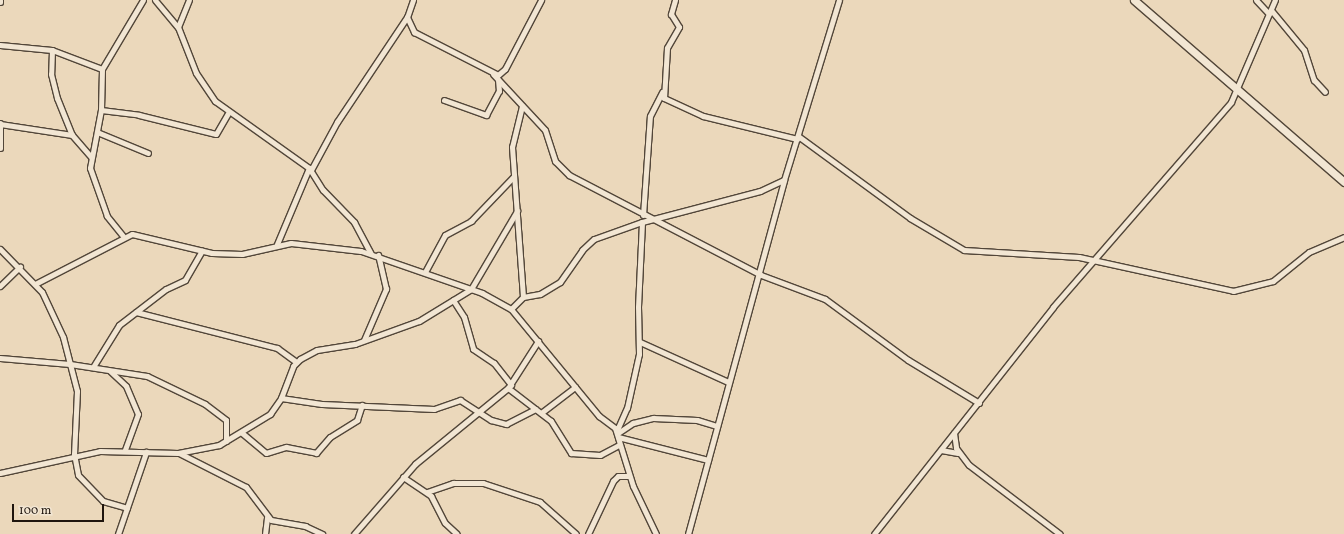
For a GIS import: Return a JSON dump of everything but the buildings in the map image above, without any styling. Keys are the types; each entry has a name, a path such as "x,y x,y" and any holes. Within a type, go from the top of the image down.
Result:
{"street":[{"path":"123,236 110,220 94,186 91,157 98,132 101,110 102,69 143,0"},
{"path":"155,0 178,27 196,73 228,113 310,169 323,190 358,226 371,254"},
{"path":"178,27 189,0"},
{"path":"278,244 310,169 337,122 407,17 413,0"},
{"path":"493,74 505,69 541,0"},
{"path":"643,215 650,116 662,92 667,48 679,27 671,13 675,0"},
{"path":"688,534 728,382 761,275 784,180 839,0"},
{"path":"1134,0 1237,87 1344,182"},
{"path":"1256,0 1270,12 1304,50 1314,80 1325,92"},
{"path":"874,534 1092,259 1184,158 1231,102 1275,0"},
{"path":"407,17 410,28 420,36 493,74 545,130 553,156 563,170 643,215 761,275 821,297 844,310 908,360 979,403"},
{"path":"0,45 52,50 102,69"},
{"path":"52,50 54,90 72,135 91,157"},
{"path":"444,100 486,115 499,91 498,80"},
{"path":"662,92 666,99 703,116 798,137 910,218 958,248 1092,259 1223,291 1241,291 1273,281 1309,252 1344,237"},
{"path":"522,106 513,138 514,176 523,297"},
{"path":"101,110 139,115 216,134 228,113"},
{"path":"0,148 0,123 72,135"},
{"path":"98,132 148,154"},
{"path":"425,272 447,233 471,221 514,176"},
{"path":"511,309 523,297 540,294 560,282 582,250 594,239 642,222 760,191 784,180"},
{"path":"0,473 74,454 125,450 178,453 226,441 242,433 270,414 281,398 296,362 317,350 364,340 419,321 471,289 517,211"},
{"path":"642,222 638,307 640,342 629,403 618,434 619,445 629,476 656,534"},
{"path":"35,284 104,250 123,236 132,234 173,241 202,251 242,254 278,244 305,244 378,255 471,289 511,309 599,416 618,434 708,460"},
{"path":"0,250 20,267 35,284 52,311 70,364 78,407 74,454 78,476 94,494 108,504 127,508"},
{"path":"93,367 113,333 136,312 166,289 185,280 202,251"},
{"path":"364,340 386,289 378,255"},
{"path":"0,286 20,267"},
{"path":"452,300 464,317 473,349 494,363 509,387 541,413 563,436 567,449 576,455 600,455 619,445"},
{"path":"136,312 191,329 277,348 296,362"},
{"path":"354,534 403,477 509,387 538,341"},
{"path":"640,342 728,382"},
{"path":"0,358 70,364 147,376 204,404 228,421 226,441"},
{"path":"107,370 126,386 137,410 137,422 125,450"},
{"path":"541,413 575,387"},
{"path":"281,398 322,404 440,409 460,400 478,412 506,424 535,409"},
{"path":"242,433 266,453 286,447 316,453 330,437 357,420 362,405"},
{"path":"618,434 633,423 653,418 697,420 717,426"},
{"path":"954,433 959,453"},
{"path":"941,450 949,449 959,453 984,478 1060,534"},
{"path":"118,534 146,452"},
{"path":"178,453 246,488 267,517 322,534"},
{"path":"588,534 614,481 618,476 629,476"},
{"path":"403,477 427,492 435,500 445,523 457,534"},
{"path":"427,492 453,483 483,483 540,502 574,533"},
{"path":"265,534 267,517"}]}
